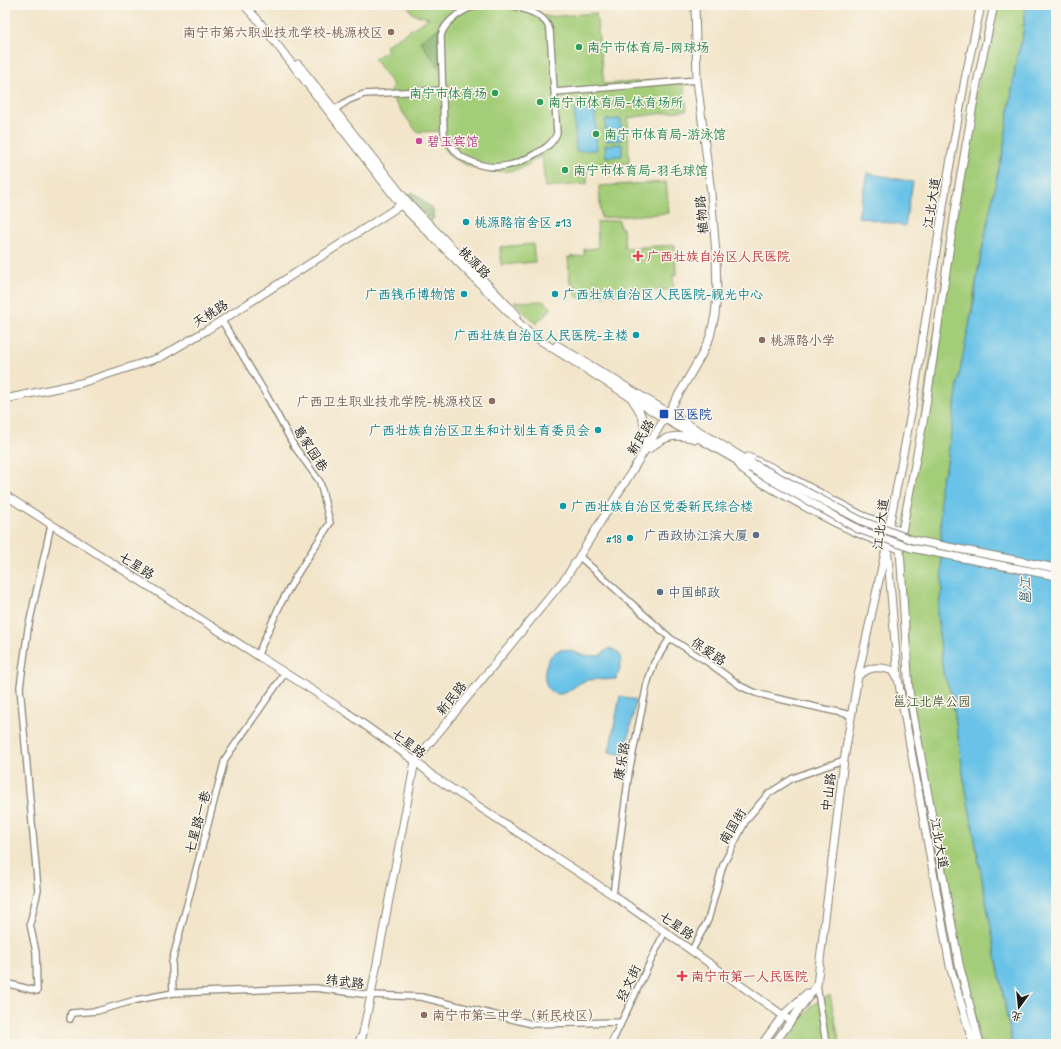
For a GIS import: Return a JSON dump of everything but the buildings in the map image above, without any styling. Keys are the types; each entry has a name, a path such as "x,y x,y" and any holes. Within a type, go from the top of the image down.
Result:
{"main road":[{"name":"桃源路","path":"244,5 258,20 404,203 530,334 630,396 667,416 751,466"},
{"name":"桃源路","path":"250,5 334,110 404,203 533,331 703,440 735,456"},
{"name":"植物路","path":"667,416 702,356 710,337 715,315 717,294 716,254 711,193 697,80 695,5"},
{"name":"江北大道","path":"973,1044 950,966 898,679 887,545 889,527 912,408 946,181 981,5"},
{"name":"江北大道","path":"980,1044 959,964 909,691 900,549 924,412 959,185 994,5"},
{"name":"天桃路","path":"5,399 81,382 161,357 222,320 404,203"},
{"path":"630,396 640,410 644,421 646,432 644,453"},
{"name":"新民路","path":"360,1043 371,995 415,761 567,576 580,558 667,416"},
{"path":"644,453 666,437 677,436 703,440"},
{"path":"735,456 753,458 861,515 902,532"},
{"path":"735,456 743,470 755,479 850,531 900,549"},
{"path":"751,466 862,521 913,540 1056,568"},
{"path":"751,466 858,529 911,548 1056,576"},
{"name":"七星路","path":"5,495 345,711 415,761 434,777 613,895 791,1021"},
{"name":"中山路","path":"817,986 844,760 851,715 858,676 887,545"},
{"path":"858,676 868,669 876,667 891,670 898,679"},
{"path":"762,1044 783,1015 817,986"},
{"path":"774,1044 780,1040 791,1021 817,986"}],"street":[{"path":"479,5 472,7 458,15 442,30 444,134 459,155 473,163 488,168 505,167 517,164 540,151 554,140 557,133 549,24 543,18 511,5"},
{"path":"555,92 697,80"},
{"path":"334,110 349,100 364,94 442,90"},
{"name":"葛家园巷","path":"222,320 267,396 294,446 320,482 330,523 296,576 280,605 257,656"},
{"path":"5,983 37,991 36,952 30,924 38,890 20,687 28,629 51,525"},
{"name":"保爱路","path":"580,558 670,638 709,663 742,687 775,698 851,715"},
{"name":"康乐路","path":"613,895 629,772 647,684 654,663 670,638"},
{"name":"七星路一巷","path":"174,993 172,962 225,759 285,673"},
{"name":"南国街","path":"692,950 708,920 723,865 746,820 768,794 793,778 844,760"},
{"name":"经文街","path":"611,1044 665,931"},
{"name":"中山路","path":"817,986 826,1044"},
{"name":"纬武路","path":"70,1019 71,1013 97,1011 136,1000 174,993 315,988 371,995 421,997 532,1024 621,1022"}],"green space":[{"name":"南宁市体育局-体育场所","path":"407,5 519,5 548,17 596,13 604,84 683,79 687,110 628,118 629,163 587,164 587,184 545,187 542,155 522,168 515,170 487,170 467,165 457,161 444,149 441,131 417,132 389,94 393,85 374,59 388,50 385,46 429,18 413,14"},
{"name":"邕江北岸公园","path":"994,5 1026,5 1023,34 1016,62 1003,152 978,270 946,469 942,476 942,590 937,612 943,673 952,695 964,779 1012,1044 980,1044 959,964 909,691 900,549 959,185"},
{"path":"441,27 439,34 439,68 420,41"},
{"path":"666,182 669,213 601,218 599,186"},
{"path":"413,192 434,210 434,218 431,221 407,195"},
{"path":"619,220 620,228 623,228 625,248 675,245 676,275 673,275 674,289 644,290 580,298 576,296 575,284 570,284 568,257 584,256 584,249 598,248 597,222"},
{"path":"533,244 535,262 501,265 500,247"},
{"path":"543,301 552,308 536,324 514,302"},
{"path":"830,995 840,1044 785,1044 811,1006"}],"water":[{"name":"邕江","path":"1026,5 1056,5 1056,1044 1012,1044 964,779 952,695 943,673 937,612 942,590 940,487 942,476 946,469 960,370 974,301 978,270 1003,152 1016,62 1023,34"},
{"path":"595,109 597,150 576,151 574,110"},
{"path":"621,119 622,140 606,141 605,120"},
{"path":"622,144 622,156 606,157 605,145"},
{"path":"867,173 913,182 905,226 858,217"},
{"path":"609,648 618,653 621,660 616,679 588,680 562,694 552,692 547,687 545,681 546,665 549,658 554,653 560,650 566,650 584,655 599,656"},
{"path":"620,696 636,700 625,755 609,752"}],"place":[{"name":"南宁市第六职业技术学校-桃源校区","path":"391,32"},
{"name":"南宁市体育局-网球场","path":"579,47"},
{"name":"南宁市体育场","path":"495,93"},
{"name":"南宁市体育局-体育场所","path":"540,102"},
{"name":"南宁市体育局-游泳馆","path":"596,134"},
{"name":"碧玉宾馆","path":"419,141"},
{"name":"南宁市体育局-羽毛球馆","path":"565,170"},
{"name":"桃源路宿舍区 #13","path":"466,222"},
{"name":"广西壮族自治区人民医院","path":"638,256"},
{"name":"广西钱币博物馆","path":"464,294"},
{"name":"广西壮族自治区人民医院-视光中心","path":"555,294"},
{"name":"广西壮族自治区人民医院-主楼","path":"636,335"},
{"name":"桃源路小学","path":"762,340"},
{"name":"广西卫生职业技术学院-桃源校区","path":"492,401"},
{"name":"区医院","path":"664,414"},
{"name":"广西壮族自治区卫生和计划生育委员会","path":"598,430"},
{"name":"广西壮族自治区党委新民综合楼","path":"563,506"},
{"name":"广西政协江滨大厦","path":"756,535"},
{"name":"#18","path":"630,538"},
{"name":"中国邮政","path":"660,592"},
{"name":"南宁市第一人民医院","path":"682,976"},
{"name":"南宁市第二中学（新民校区）","path":"424,1015"}]}
